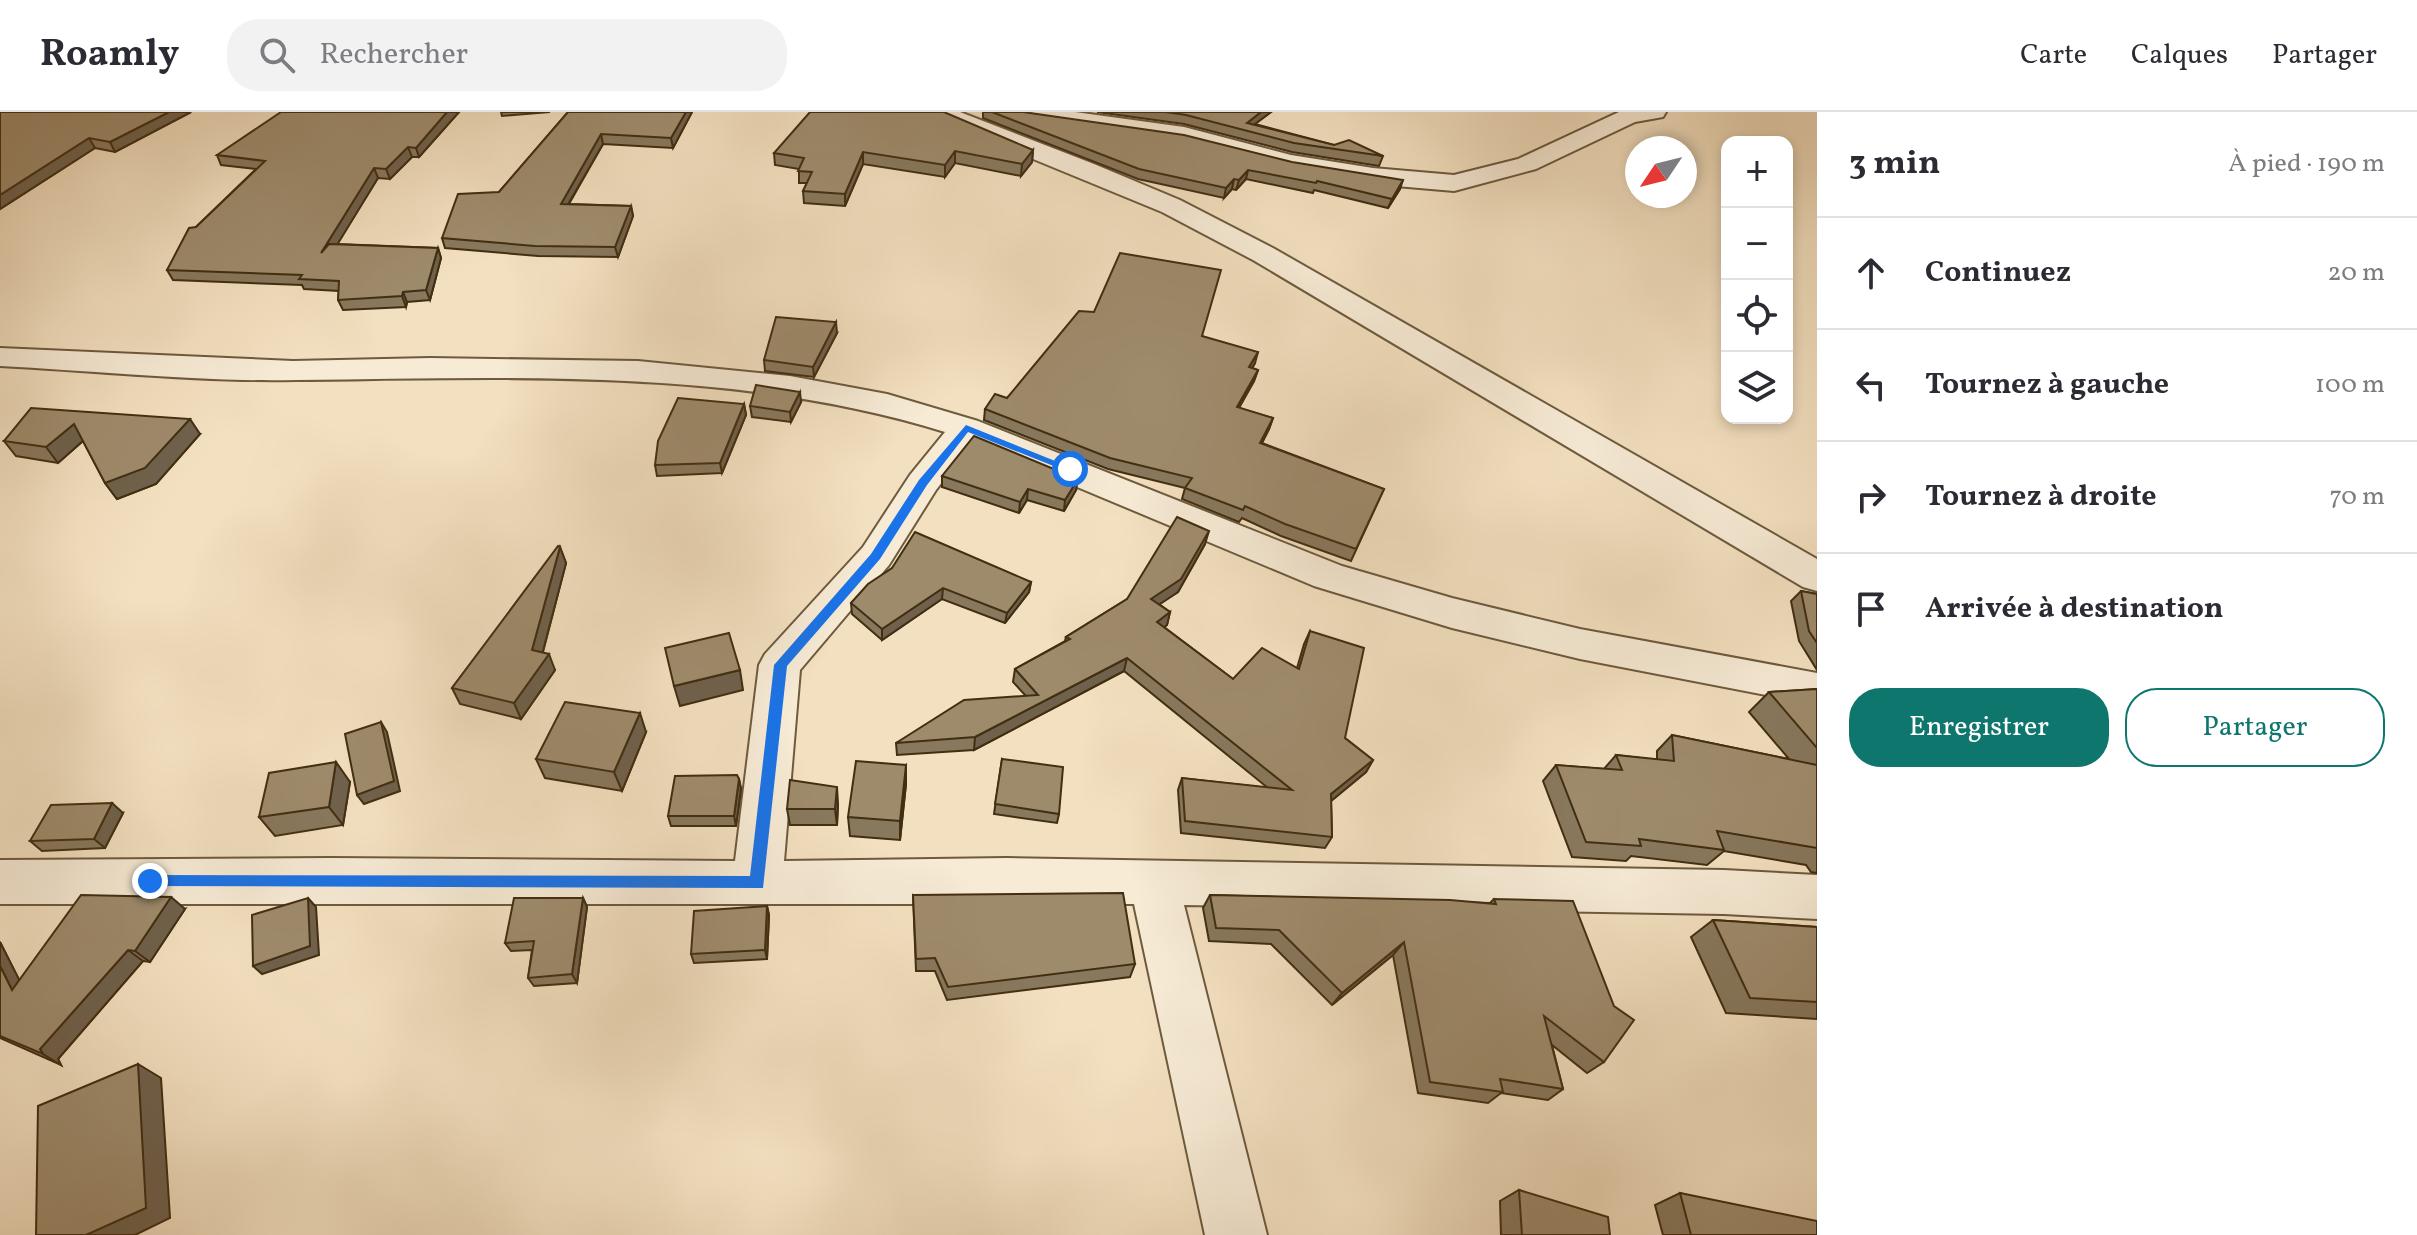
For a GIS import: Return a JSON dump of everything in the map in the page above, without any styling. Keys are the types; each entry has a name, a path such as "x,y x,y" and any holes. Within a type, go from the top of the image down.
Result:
{"street":[{"path":"939,112 1171,206 1263,254 1817,577"},
{"path":"1025,112 1184,134 1290,162 1373,176 1454,183 1527,164 1629,116 1655,112"},
{"path":"0,357 293,371 430,367 653,372 790,386 887,404 966,428 1328,576 1452,613 1580,644 1817,689"},
{"path":"757,883 780,665 876,556 923,483 966,428"},
{"path":"0,882 330,880 757,883 1007,880 1709,892 1817,897"},
{"path":"1154,882 1236,1235"}],"building":[{"path":"0,112 169,112 110,142 89,138 0,195"},
{"path":"281,112 447,112 416,148 408,147 386,169 374,168 321,253 329,244 438,248 426,290 403,292 402,296 338,300 339,281 299,279 302,275 167,270 189,228 196,227 265,161 217,155"},
{"path":"568,112 686,112 671,138 601,134 561,204 631,206 615,247 535,246 442,238 458,194 499,192"},
{"path":"810,112 944,112 1033,150 1022,164 955,151 945,165 863,152 845,194 803,191 812,172 798,171 804,158 774,153"},
{"path":"992,112 1023,112 1184,135 1292,162 1403,180 1392,199 1317,181 1248,170 1226,188 1139,169"},
{"path":"1166,112 1261,112 1247,123 1334,145 1349,140 1383,156 1294,143"},
{"path":"1120,253 1221,270 1202,336 1258,352 1249,367 1258,370 1237,407 1273,418 1260,443 1384,489 1356,549 1245,506 1243,510 1185,488 1192,478 1110,458 985,409 995,394 1007,398 1079,311 1094,312"},
{"path":"776,317 836,322 813,367 764,360"},
{"path":"756,385 800,392 790,412 750,406"},
{"path":"678,398 744,404 720,463 655,465 658,441"},
{"path":"31,408 190,419 145,468 105,483 74,424 46,447 4,441"},
{"path":"974,436 1078,479 1065,500 1028,489 1020,502 942,476"},
{"path":"1177,517 1209,531 1181,579 1151,599 1170,612 1157,622 1233,679 1262,648 1299,669 1310,631 1364,648 1345,738 1373,760 1331,794 1332,837 1185,821 1182,778 1292,790 1127,658 975,737 896,743 964,700 1038,695 1015,669 1070,639 1066,637 1127,599"},
{"path":"915,532 1031,582 1007,613 943,588 882,629 851,603 868,584 892,568"},
{"path":"558,546 532,650 549,654 514,703 452,688"},
{"path":"1801,591 1817,594 1817,643 1809,631"},
{"path":"729,633 740,670 674,686 665,648"},
{"path":"1817,689 1817,748 1769,692"},
{"path":"565,702 640,713 614,772 536,759"},
{"path":"381,722 394,781 357,795 345,734"},
{"path":"1672,735 1817,765 1817,848 1717,831 1724,850 1639,839 1641,846 1586,842 1556,765 1622,770 1616,755 1674,761"},
{"path":"1002,759 1063,767 1059,814 995,804"},
{"path":"856,761 906,765 900,821 848,817"},
{"path":"336,762 329,807 259,817 269,773"},
{"path":"737,775 734,816 668,816 675,776"},
{"path":"790,780 837,787 835,809 787,809"},
{"path":"112,803 94,839 30,841 51,805"},
{"path":"1123,893 1135,964 948,987 935,958 916,959 913,895"},
{"path":"81,895 171,897 135,951 128,950 40,1049 43,1054 0,1036 0,966 12,990"},
{"path":"1210,895 1450,900 1496,904 1494,899 1573,901 1614,1006 1634,1020 1604,1062 1544,1016 1563,1089 1500,1079 1503,1092 1430,1082 1404,942 1342,993 1279,930 1216,928"},
{"path":"308,898 310,946 253,966 252,915"},
{"path":"514,898 583,898 572,974 528,978 534,941 505,943"},
{"path":"767,906 765,950 691,954 694,911"},
{"path":"1713,920 1817,927 1817,1002 1750,998"},
{"path":"138,1064 146,1208 86,1235 36,1235 38,1106"},
{"path":"1519,1190 1608,1217 1610,1235 1522,1235"},
{"path":"1680,1193 1817,1221 1817,1235 1691,1235"}],"route":[{"path":"150,881 757,883 780,665 876,556 923,483 966,428 1070,469"}]}
